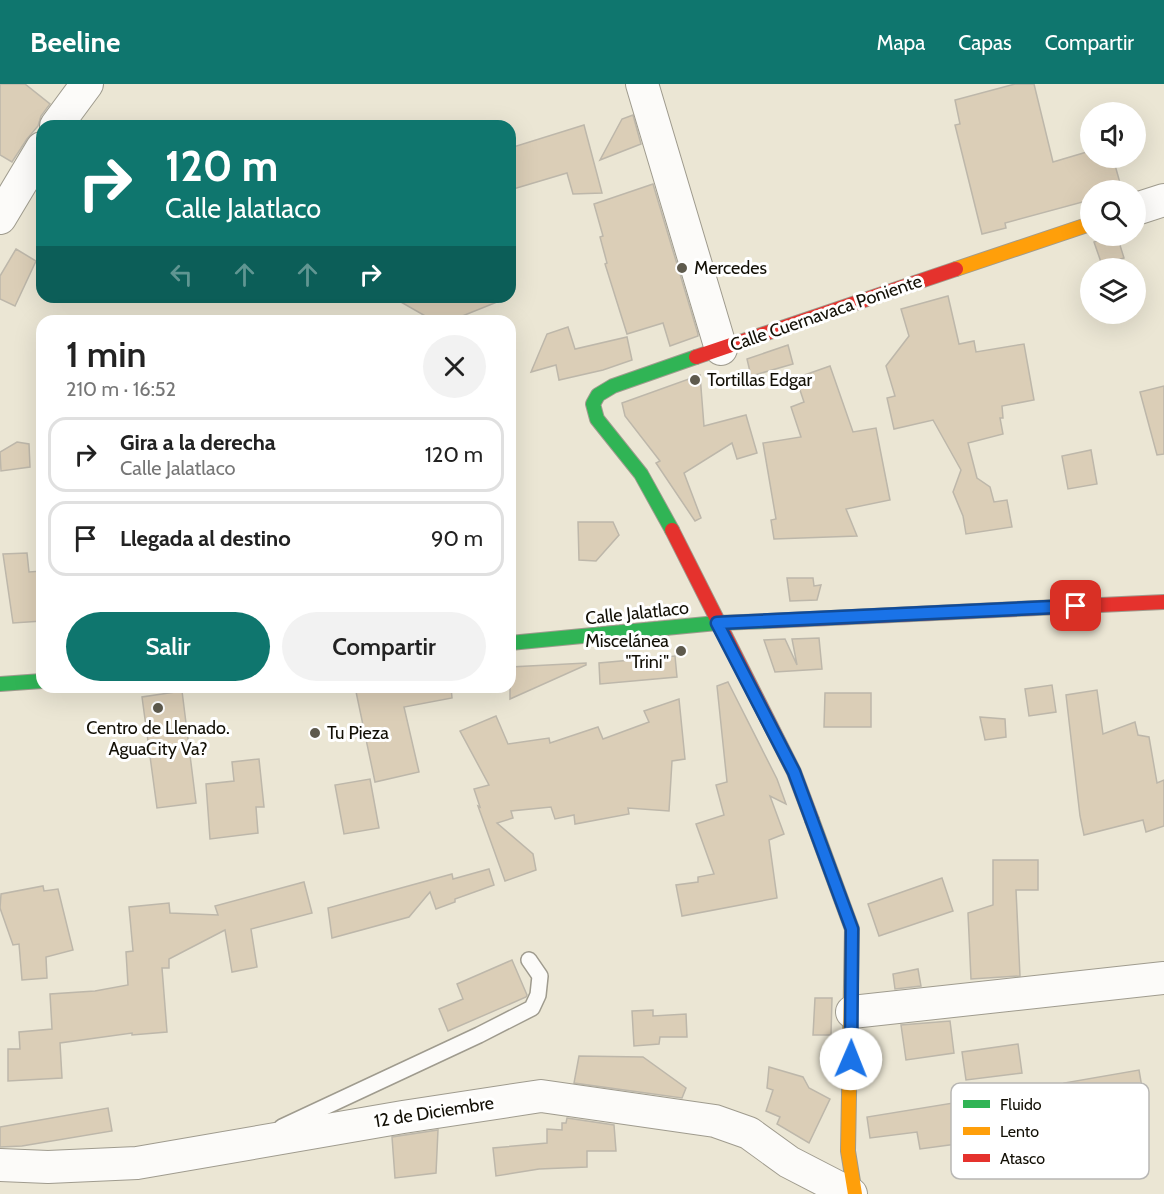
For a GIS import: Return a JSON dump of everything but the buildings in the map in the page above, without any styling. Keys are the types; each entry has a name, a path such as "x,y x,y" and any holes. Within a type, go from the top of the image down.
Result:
{"street":[{"path":"60,120 87,84"},
{"name":"Calle Cuernavaca Poniente","path":"642,84 722,349 1080,227"},
{"path":"0,218 36,158"},
{"path":"1146,206 1164,200"},
{"path":"722,349 613,386 601,392 593,404 594,413 635,465 659,504 794,772 852,929 848,1151 855,1194"},
{"name":"Calle Jalatlaco","path":"516,642 717,623 1164,602"},
{"path":"0,684 36,681"},
{"path":"852,1012 1164,978"},
{"name":"12 de Diciembre","path":"0,1165 48,1167 137,1163 403,1117 541,1096 715,1121 749,1133 789,1162 851,1194"}],"lane":[{"path":"238,1145 294,1122 532,1008 538,995 540,976 529,960"}],"traffic: fast":[{"path":"672,530 641,474 597,419 593,404 598,395 613,386 696,357"},
{"path":"516,642 717,623 768,621"},
{"path":"0,684 36,681"}],"traffic: slow":[{"path":"956,269 1080,227"},
{"path":"812,820 852,929 848,1151 855,1194"}],"traffic: jam":[{"path":"696,357 956,269"},
{"path":"672,530 794,772 812,820"},
{"path":"768,621 1164,602"}],"place":[{"name":"Mercedes","path":"682,268"},
{"name":"Tortillas Edgar","path":"695,380"},
{"name":"Miscelánea \"Trini\"","path":"681,651"},
{"name":"Centro de Llenado. AguaCity Va?","path":"158,708"},
{"name":"Tu Pieza","path":"315,733"}],"route":[{"path":"851,1059 852,929 794,772 717,623 1076,606"}]}
